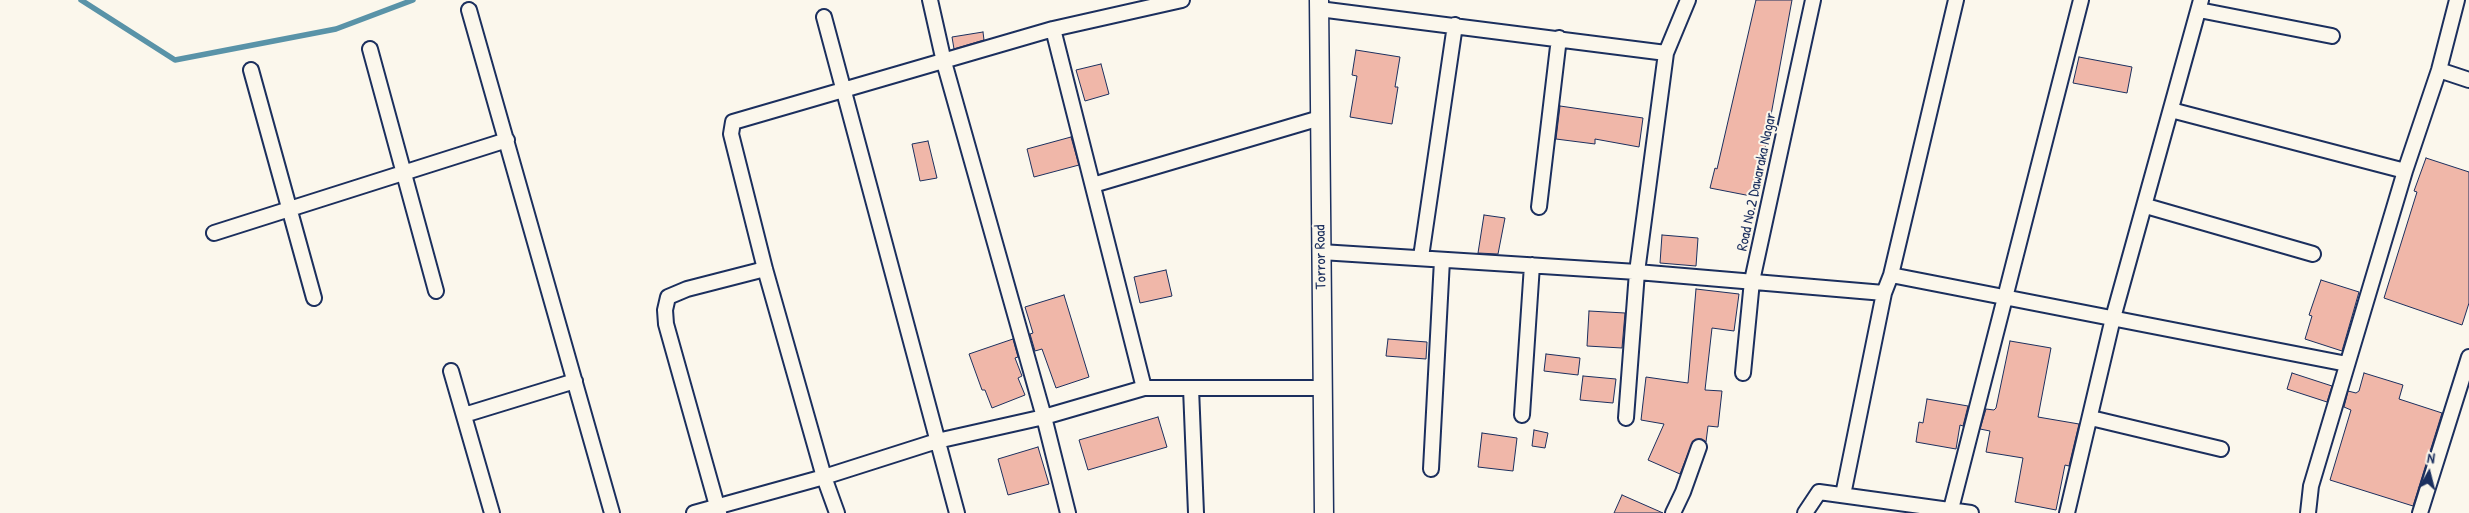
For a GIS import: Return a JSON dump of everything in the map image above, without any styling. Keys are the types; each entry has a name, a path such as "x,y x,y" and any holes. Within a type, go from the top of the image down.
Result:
{"street":[{"path":"930,0 944,62 1044,417 1068,513"},
{"path":"837,513 824,477 765,269 731,128 739,119 844,91 1053,30 1182,0"},
{"path":"1626,418 1637,272 1666,53 1688,0"},
{"name":"Road No.2 Dawaraka Nagar","path":"1742,373 1752,281 1813,0"},
{"path":"1842,495 1884,293 1891,275 1956,0"},
{"path":"1951,511 2081,0"},
{"path":"2308,513 2311,486 2405,172 2439,70 2457,0"},
{"path":"1319,4 1666,53"},
{"name":"Torror Road","path":"1319,4 1324,513"},
{"path":"2067,513 2091,418 2113,318 2146,206 2200,5 2332,36"},
{"path":"469,10 612,513"},
{"path":"824,16 957,513"},
{"path":"1422,257 1455,24"},
{"path":"1053,30 1144,388"},
{"path":"1539,207 1559,38"},
{"path":"370,49 436,290"},
{"path":"250,70 314,298"},
{"path":"2439,70 2469,80"},
{"path":"2172,110 2405,172"},
{"path":"1093,185 1320,118"},
{"path":"214,233 289,211 507,140"},
{"path":"2146,206 2313,254"},
{"path":"1321,252 1637,272 1884,293"},
{"path":"1431,469 1442,260"},
{"path":"1522,415 1532,265"},
{"path":"718,510 666,324 665,310 668,297 687,289 765,269"},
{"path":"1891,275 2347,364"},
{"path":"2420,513 2469,357"},
{"path":"451,371 492,513"},
{"path":"464,415 575,381"},
{"path":"694,513 718,510 937,441 1044,417 1144,388 1324,388"},
{"path":"1191,388 1196,513"},
{"path":"2091,418 2221,449"},
{"path":"1673,513 1683,492 1699,447"},
{"path":"1806,513 1819,492 1971,513"}],"building":[{"path":"1756,0 1792,0 1756,197 1710,188 1715,168 1717,169"},
{"path":"983,32 984,40 954,49 952,37"},
{"path":"1356,50 1400,57 1395,87 1398,87 1392,124 1350,117 1357,76 1352,75"},
{"path":"2079,57 2132,67 2127,93 2073,83"},
{"path":"1101,64 1109,94 1085,101 1076,70"},
{"path":"1560,106 1643,118 1639,147 1595,139 1595,144 1556,139"},
{"path":"1071,137 1079,165 1034,177 1027,149"},
{"path":"928,141 937,178 920,181 912,144"},
{"path":"2426,158 2469,172 2469,303 2462,325 2384,298 2417,192 2414,191"},
{"path":"1484,215 1505,218 1498,254 1478,253"},
{"path":"1662,235 1698,238 1696,266 1660,263"},
{"path":"1166,270 1172,296 1140,303 1134,277"},
{"path":"2321,280 2359,292 2342,351 2305,339 2312,316 2309,315"},
{"path":"1696,289 1739,294 1734,331 1712,328 1705,390 1722,391 1718,427 1708,426 1706,442 1701,439 1693,441 1680,474 1648,460 1664,424 1641,420 1646,377 1688,383"},
{"path":"1064,295 1089,377 1056,388 1042,349 1035,351 1030,334 1033,333 1025,307"},
{"path":"1589,311 1625,313 1622,348 1587,346"},
{"path":"1013,339 1018,357 1015,358 1022,376 1018,378 1025,395 992,408 985,390 982,390 969,354"},
{"path":"1388,339 1427,342 1426,359 1386,356"},
{"path":"2010,341 2051,348 2038,417 2079,424 2069,466 2065,465 2056,510 2015,502 2023,458 1986,452 1990,431 1980,429 1986,409 1994,410 1996,408"},
{"path":"1546,354 1580,358 1578,375 1544,371"},
{"path":"2292,373 2332,386 2327,402 2287,389"},
{"path":"2364,373 2403,385 2399,399 2442,413 2413,506 2330,480 2351,410 2344,407 2348,391 2356,393 2359,391"},
{"path":"1583,376 1616,379 1613,403 1580,400"},
{"path":"1927,399 1968,406 1963,426 1960,425 1956,449 1916,442 1919,422 1923,423"},
{"path":"1158,417 1167,447 1088,470 1079,440"},
{"path":"1534,430 1548,433 1545,448 1532,446"},
{"path":"1482,433 1517,438 1513,471 1478,467"},
{"path":"1038,447 1049,484 1008,495 998,459"},
{"path":"1622,495 1663,513 1614,513"}],"waterway":[{"path":"81,0 175,60 336,29 413,0"}]}
